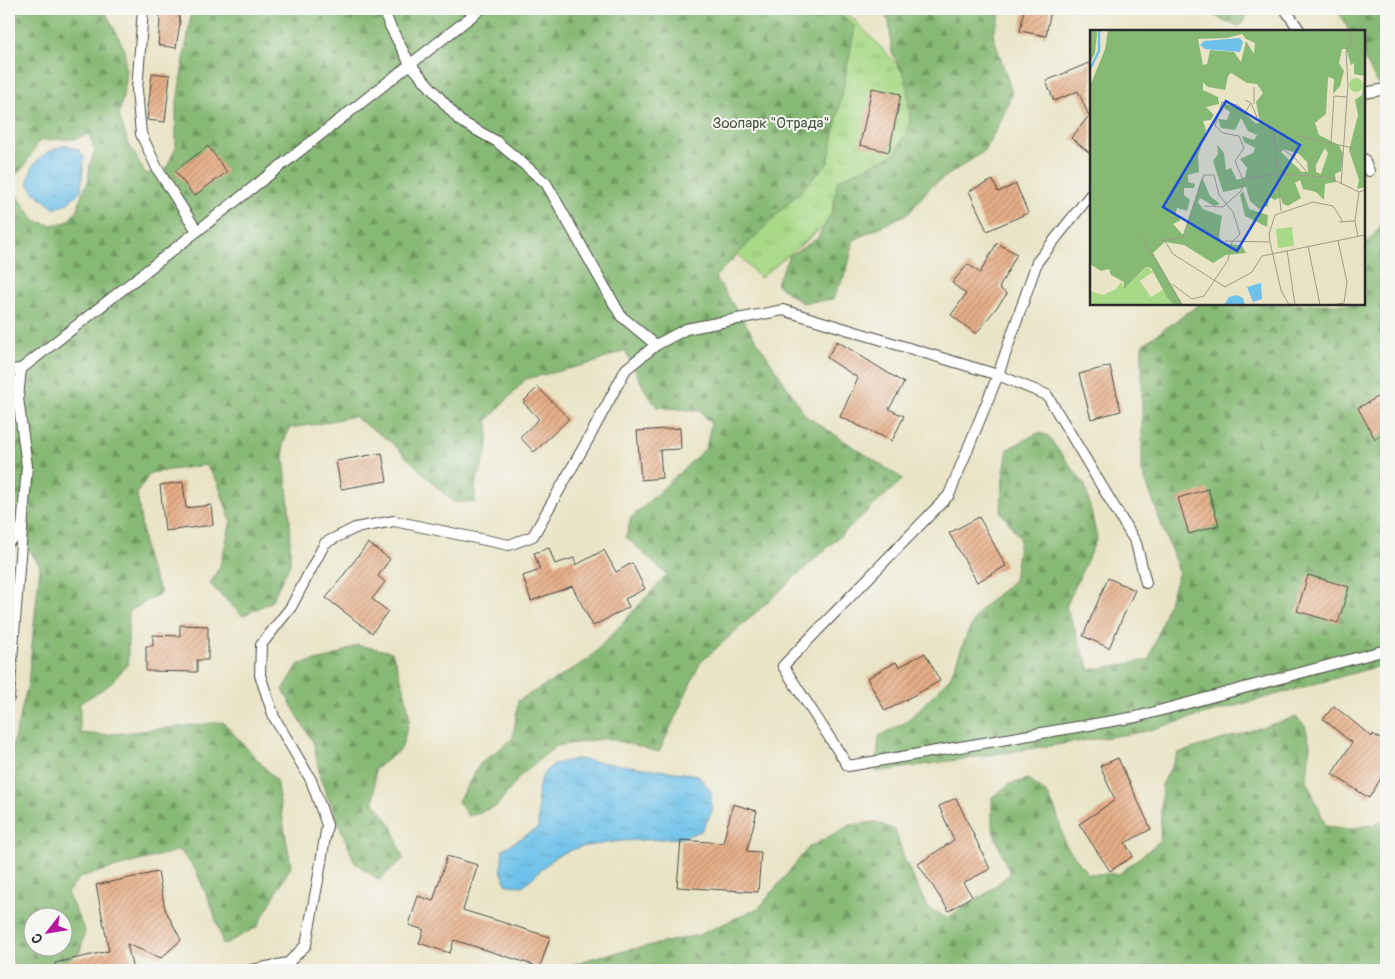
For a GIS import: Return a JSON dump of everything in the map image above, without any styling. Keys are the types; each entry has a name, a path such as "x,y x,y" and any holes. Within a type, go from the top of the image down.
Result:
{"lane":[{"path":"143,9 137,90 141,134 158,170 197,231"},
{"path":"383,9 410,64 460,121 496,142 546,183 621,316 656,345"},
{"path":"9,370 21,368 481,9"},
{"path":"1286,9 1299,30"},
{"path":"1365,93 1386,89"},
{"path":"1365,161 1369,171"},
{"path":"1090,195 1036,262 998,375 949,495 783,666 848,766 1136,717 1386,650"},
{"path":"251,970 288,963 306,944 318,880 327,825 310,780 274,717 260,675 261,646 291,607 325,543 355,528 394,521 510,545 533,536 626,369 656,345 686,329 782,310 998,375 1047,395 1136,543 1146,583"},
{"path":"9,698 27,466 18,398 21,368"},
{"path":"9,542 22,527"}],"green space":[{"path":"9,9 104,9 125,50 126,81 119,115 128,143 146,174 166,169 176,147 176,108 192,9 835,9 855,27 828,163 715,277 806,416 903,479 700,663 659,752 607,738 556,746 521,775 497,806 468,816 458,801 480,764 513,738 518,701 588,660 667,575 626,537 631,518 706,448 711,424 700,411 658,407 647,394 625,350 596,362 526,379 488,420 488,448 475,485 475,502 453,502 391,442 353,416 289,428 283,445 290,519 290,564 271,602 242,616 210,584 220,566 231,521 217,481 205,465 150,473 137,493 146,559 161,593 128,612 128,664 108,686 80,703 80,733 103,735 223,722 276,780 291,866 257,927 223,945 213,910 196,871 180,850 80,877 67,893 85,931 80,952 51,970 16,970 9,951 9,759 28,684 40,566 9,520","holes":["89,134 95,151 90,164 88,182 82,193 78,209 67,222 52,225 35,221 17,195 11,179 23,168 40,140 75,139"]},
{"name":"Зоопарк \"Отрада\"","path":"721,9 844,9 918,86 900,165 760,278 612,119"},
{"path":"880,9 1002,9 993,35 1012,93 1000,123 983,152 930,187 910,212 854,240 847,270 833,299 802,303 776,284 789,256 817,239 832,212 838,180 895,154 910,125 907,81 892,53 889,21"},
{"path":"1207,9 1252,9 1240,26 1224,22"},
{"path":"1337,9 1386,9 1386,100 1365,60 1365,30 1348,30"},
{"path":"1386,219 1386,664 1142,732 876,772 879,736 906,722 950,678 967,634 980,610 1014,580 1020,538 1001,512 1003,478 1008,449 1038,433 1047,435 1085,485 1097,538 1066,607 1090,670 1149,660 1179,572 1142,471 1142,345 1199,305 1365,305 1365,246"},
{"path":"357,645 392,652 404,688 410,719 401,749 375,769 374,802 393,828 403,859 379,880 355,863 320,778 314,744 283,690 299,664 330,658"},
{"path":"1296,717 1305,726 1310,744 1307,781 1326,826 1350,829 1386,822 1386,970 555,970 596,957 699,935 760,907 808,848 850,825 876,822 895,830 905,861 927,907 947,918 985,894 1010,874 992,828 992,797 1010,784 1028,779 1048,795 1057,814 1065,844 1088,874 1119,874 1160,841 1162,785 1178,753"}],"water":[{"path":"66,145 79,150 84,157 81,190 69,202 55,209 35,193 28,183 33,168 40,158"},
{"path":"577,759 698,775 711,791 712,812 701,831 682,838 621,841 580,847 556,856 523,886 507,885 501,870 503,849 538,828 538,794 542,778 553,765"}],"building":[{"path":"159,9 178,9 180,23 176,48 158,45"},
{"path":"1024,9 1051,9 1046,36 1020,31"},
{"path":"1090,62 1090,153 1071,138 1089,116 1078,91 1054,101 1046,81"},
{"path":"152,73 170,75 165,122 147,120"},
{"path":"872,88 901,94 889,152 860,145"},
{"path":"208,146 227,172 194,196 175,171"},
{"path":"993,180 998,192 1016,184 1028,213 987,231 969,191"},
{"path":"997,243 1017,254 999,288 1007,294 976,334 951,315 966,294 952,283 968,264 980,273"},
{"path":"837,341 904,383 889,409 904,416 892,441 840,417 858,378 827,358"},
{"path":"1110,366 1121,411 1091,419 1079,374"},
{"path":"538,387 569,419 534,452 520,437 539,419 523,402"},
{"path":"1386,392 1386,432 1375,439 1358,408"},
{"path":"680,428 681,449 660,450 662,478 641,480 637,431"},
{"path":"382,453 387,481 341,489 336,461"},
{"path":"183,482 186,508 211,505 213,525 165,531 160,485"},
{"path":"1208,489 1219,525 1189,534 1178,498"},
{"path":"979,517 1006,566 977,582 949,533"},
{"path":"368,543 390,559 378,576 385,582 372,599 388,611 372,633 326,598"},
{"path":"549,548 555,564 574,558 576,565 604,550 616,572 632,563 645,589 625,599 629,607 593,626 572,586 531,601 523,576 540,570 534,553"},
{"path":"1308,575 1349,587 1338,623 1297,611"},
{"path":"1108,578 1135,590 1109,648 1083,636"},
{"path":"180,625 208,626 208,660 197,660 197,672 146,671 146,646 153,646 153,635 180,636"},
{"path":"925,653 940,681 885,711 867,678 896,662 899,667"},
{"path":"1334,706 1372,737 1373,734 1386,743 1386,770 1369,798 1332,774 1352,743 1323,719"},
{"path":"1118,758 1151,829 1125,843 1133,856 1110,871 1079,824 1115,800 1100,766"},
{"path":"956,798 990,869 963,883 972,896 949,911 918,864 954,840 939,806"},
{"path":"733,804 757,811 747,851 761,852 758,892 677,887 681,840 723,843"},
{"path":"447,856 478,865 463,910 550,937 540,967 454,940 450,953 419,943 424,930 409,925 418,896 433,901"},
{"path":"158,872 165,909 181,940 161,958 127,944 133,970 55,970 55,963 109,951 96,885"}]}
